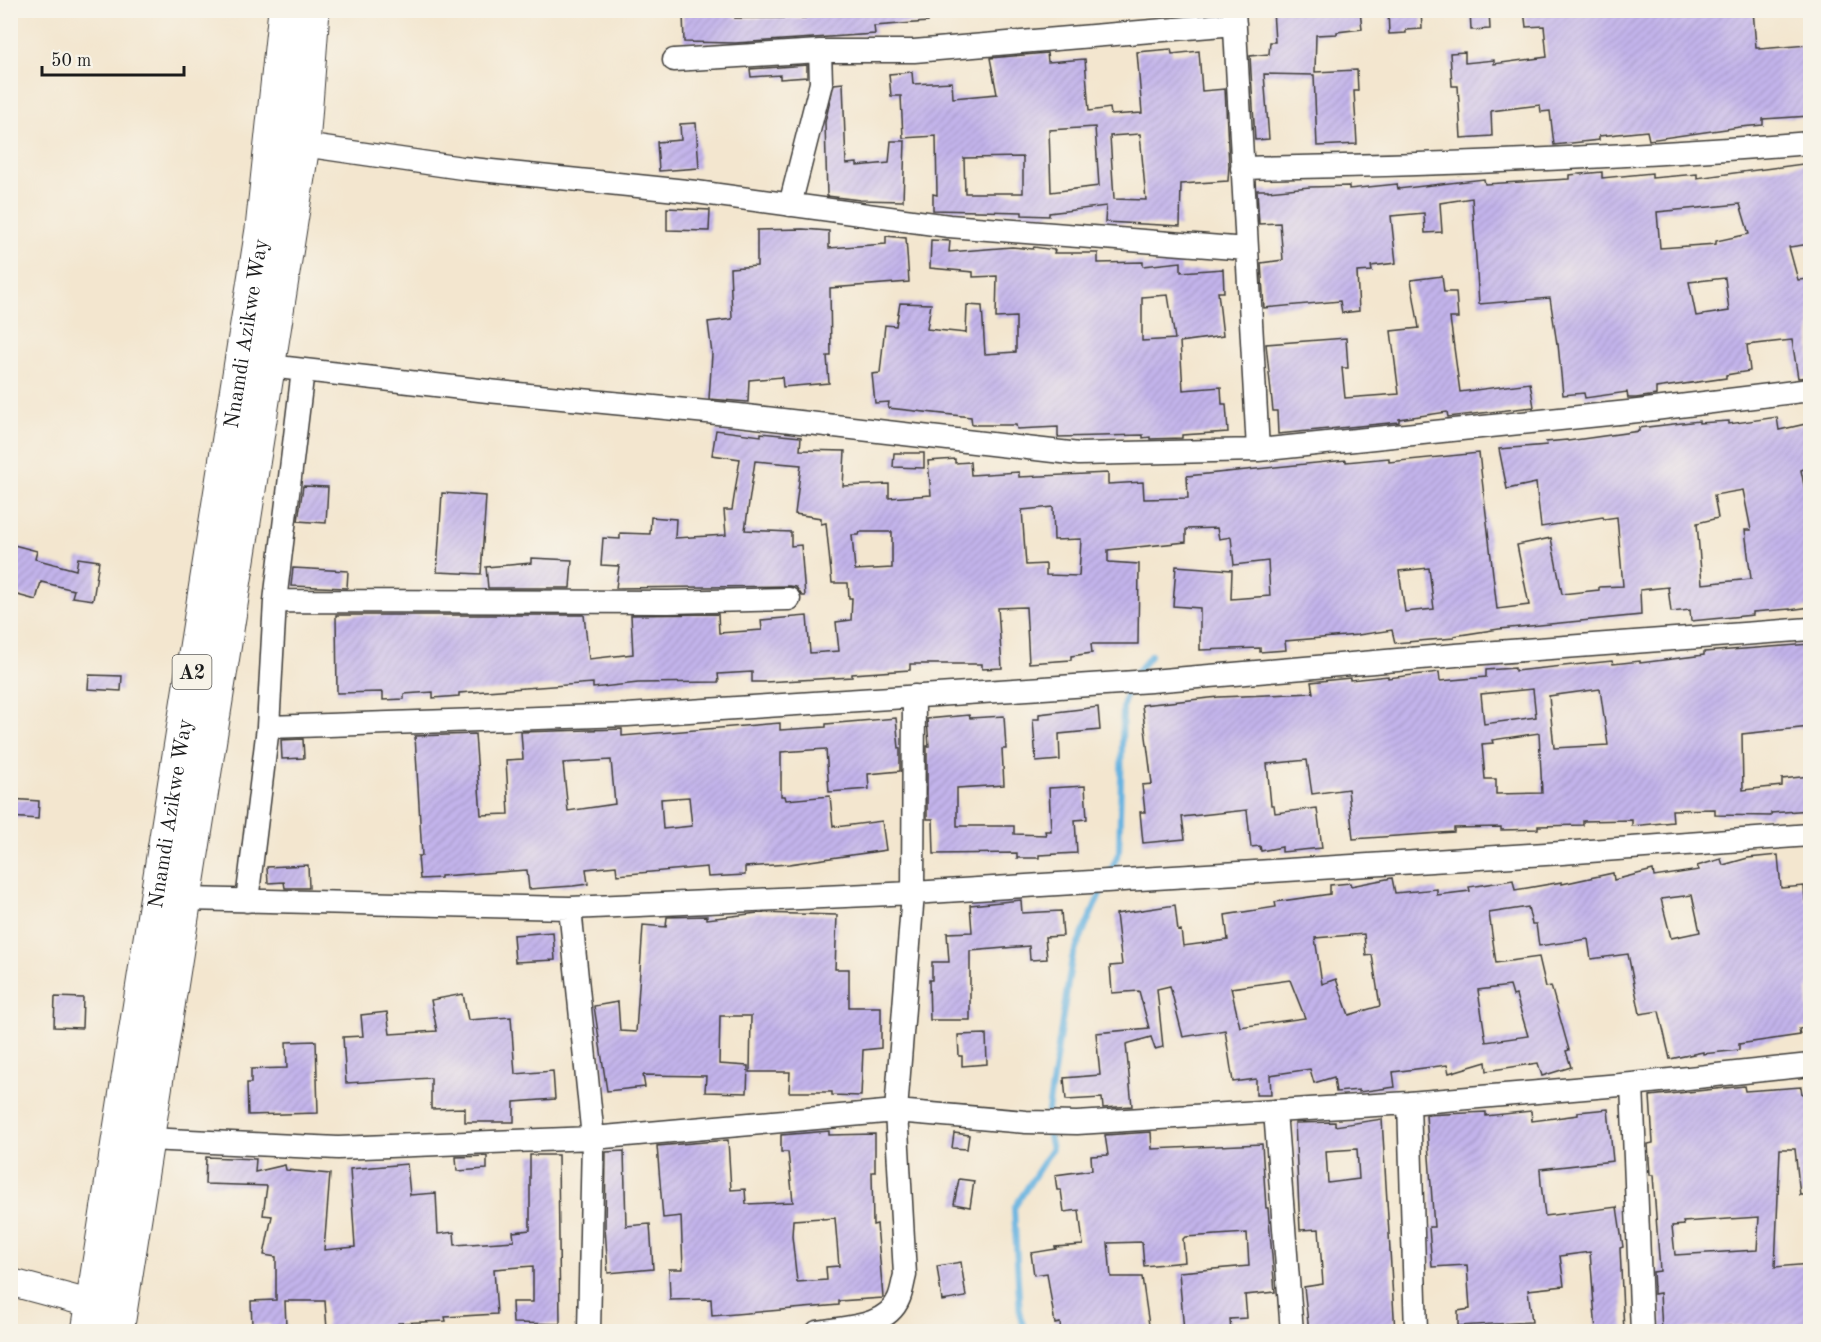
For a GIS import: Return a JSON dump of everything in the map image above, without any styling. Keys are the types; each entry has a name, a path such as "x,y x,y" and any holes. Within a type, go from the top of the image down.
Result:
{"highway":[{"name":"Nnamdi Azikwe Way","path":"90,1318 262,229 285,10"},
{"name":"Nnamdi Azikwe Way","path":"117,1332 303,145 313,10"}],"street":[{"path":"674,60 820,51 914,51 1235,17 1258,450"},
{"path":"789,205 821,83 820,51"},
{"path":"1242,168 1400,165 1668,154 1810,142"},
{"path":"303,145 462,168 696,192 949,226 1247,249"},
{"path":"268,366 488,391 738,415 1079,454 1258,450 1626,413 1810,390"},
{"path":"247,901 268,727 275,601 303,370"},
{"path":"275,601 668,602 789,599"},
{"path":"268,727 627,715 1151,681 1456,654 1810,629"},
{"path":"817,1332 870,1323 887,1315 899,1299 904,1275 896,1111 913,893 914,696"},
{"path":"186,899 570,908 913,893 1562,853 1810,835"},
{"path":"570,908 593,1138 589,1332"},
{"path":"148,1139 339,1148 593,1138 896,1111 1026,1122 1077,1123 1409,1103 1632,1084 1810,1065"},
{"path":"1632,1084 1642,1332"},
{"path":"1409,1103 1416,1332"},
{"path":"1275,1111 1292,1332"},
{"path":"10,1282 90,1318"}],"building":[{"path":"736,10 735,18 805,18 804,10 820,10 820,13 860,10 928,10 928,22 874,26 875,34 735,43 684,42 683,14"},
{"path":"1273,10 1360,10 1362,29 1316,35 1315,72 1357,70 1358,91 1354,91 1357,144 1317,146 1314,75 1264,74 1269,139 1255,140 1250,56 1269,54 1270,42 1275,42"},
{"path":"1388,10 1421,10 1422,29 1389,34"},
{"path":"1470,10 1489,10 1490,29 1471,30"},
{"path":"1524,10 1753,10 1756,47 1759,49 1808,45 1808,48 1810,47 1810,116 1763,119 1763,125 1649,140 1647,131 1599,136 1599,140 1554,145 1550,111 1541,112 1540,105 1491,111 1492,136 1461,138 1458,86 1452,86 1450,53 1465,52 1465,63 1494,60 1494,64 1547,57 1544,26 1526,27"},
{"path":"1171,49 1172,54 1199,51 1202,91 1225,89 1228,181 1181,184 1180,226 1105,222 1106,206 1049,213 1049,216 1022,215 1022,212 933,210 933,194 937,195 936,136 903,138 901,96 891,96 889,74 912,72 913,84 952,82 953,98 997,94 990,58 1047,53 1048,62 1085,59 1089,111 1110,108 1111,115 1142,113 1137,52","holes":["1095,127 1099,186 1051,192 1049,130","1140,134 1146,200 1114,199 1110,136","1023,157 1023,193 965,193 964,158"]},
{"path":"807,65 807,77 780,79 780,75 751,77 750,69"},
{"path":"843,83 846,164 857,163 857,166 889,163 891,141 905,141 903,201 860,200 827,196 825,122 834,84"},
{"path":"696,123 699,168 659,171 657,142 681,140 680,124"},
{"path":"1810,163 1810,244 1789,247 1798,280 1810,279 1810,377 1798,378 1792,340 1747,345 1750,371 1726,375 1726,378 1656,388 1656,395 1628,398 1627,392 1585,398 1584,393 1563,395 1558,344 1550,298 1479,304 1472,198 1440,203 1442,232 1425,233 1424,213 1391,216 1396,263 1371,266 1372,271 1357,272 1359,311 1342,313 1340,301 1264,308 1261,263 1283,260 1280,223 1259,224 1257,190 1349,186 1349,189 1397,184 1398,189 1484,179 1485,184 1569,179 1569,175 1602,172 1602,178 1652,173 1652,178 1697,174 1697,178","holes":["1740,204 1749,234 1716,241 1716,244 1660,248 1657,212","1725,278 1729,311 1696,316 1689,282"]},
{"path":"667,208 710,210 709,231 667,230"},
{"path":"757,230 829,231 829,248 886,244 886,236 906,238 909,282 830,288 831,356 827,356 829,383 783,387 782,377 749,380 748,402 709,399 712,354 708,322 732,319 730,268 757,266"},
{"path":"931,240 950,241 949,252 1012,247 1033,249 1034,247 1055,250 1054,253 1098,253 1098,263 1143,262 1143,266 1181,262 1181,272 1223,269 1224,292 1218,292 1223,336 1180,342 1183,390 1221,387 1222,404 1226,404 1228,432 1182,435 1182,438 1150,439 1150,437 1143,438 1143,435 1058,437 1058,427 1017,429 1016,425 972,425 971,417 888,408 889,402 875,403 872,374 880,373 885,325 896,326 900,303 931,304 927,329 966,333 967,305 982,306 985,354 1016,352 1016,317 996,318 997,276 973,277 973,272 930,268","holes":["1168,295 1175,339 1142,341 1142,297"]},
{"path":"1442,276 1444,292 1456,292 1458,318 1450,318 1460,392 1530,383 1534,407 1448,417 1447,412 1399,419 1399,422 1278,434 1277,411 1273,411 1266,344 1346,338 1348,368 1342,368 1345,398 1399,394 1391,331 1419,328 1411,280"},
{"path":"1777,417 1779,430 1810,423 1810,467 1801,470 1810,510 1810,607 1691,621 1690,610 1671,612 1668,587 1640,590 1641,615 1499,629 1454,636 1454,638 1395,643 1392,630 1285,641 1286,650 1260,652 1260,648 1200,650 1200,608 1173,606 1176,566 1232,570 1231,599 1270,596 1268,561 1234,565 1231,537 1219,539 1217,528 1186,529 1186,542 1108,550 1108,562 1139,564 1138,644 1091,644 1092,653 1071,656 1071,660 1029,663 1026,607 998,608 1002,668 982,669 982,664 910,664 910,670 852,674 852,677 765,682 752,682 752,672 718,674 719,682 638,683 593,688 593,683 459,693 459,696 433,698 433,692 404,694 404,699 383,700 383,692 337,693 336,615 584,615 589,659 633,654 631,615 718,614 719,633 762,630 761,620 807,616 810,653 839,651 836,622 851,620 852,598 849,598 848,583 832,583 826,523 821,524 821,518 795,514 801,465 755,461 745,530 791,532 791,546 801,545 805,596 802,596 796,587 789,586 616,588 619,566 601,565 603,538 620,539 620,533 650,534 651,517 676,519 675,538 726,535 724,510 732,510 740,459 712,455 716,430 761,436 761,433 801,437 800,450 845,451 843,486 889,484 889,498 931,495 928,461 955,459 955,463 970,462 971,475 1019,472 1019,477 1108,473 1108,484 1143,482 1144,499 1188,498 1187,476 1346,460 1346,462 1389,458 1389,462 1479,453 1497,609 1529,605 1517,545 1551,538 1562,594 1599,590 1599,587 1623,586 1617,517 1604,519 1603,517 1541,527 1536,483 1507,489 1499,449 1547,445 1546,442 1568,441 1639,431 1639,428 1699,421 1699,423 1729,421 1729,424","holes":["1743,490 1751,530 1745,530 1751,579 1702,584 1697,523 1718,518 1714,495","1053,507 1054,540 1081,539 1079,576 1046,575 1046,564 1026,565 1022,510","860,532 892,532 892,568 855,570 852,535 859,535","1429,568 1434,609 1405,612 1399,571"]},
{"path":"894,453 924,453 924,468 893,467"},
{"path":"303,486 328,487 326,523 298,521"},
{"path":"442,493 486,496 481,574 437,572"},
{"path":"10,544 37,551 35,559 76,570 78,558 99,561 93,600 72,597 74,590 41,582 36,600 10,593"},
{"path":"531,558 572,560 570,588 488,588 486,567 531,563"},
{"path":"293,568 348,571 347,588 291,586"},
{"path":"1810,644 1810,727 1742,734 1743,790 1782,786 1782,779 1810,776 1810,810 1771,813 1771,816 1715,815 1715,809 1672,810 1673,822 1632,826 1632,820 1583,821 1583,825 1538,826 1538,829 1454,828 1454,832 1353,839 1348,789 1312,794 1307,760 1267,764 1271,805 1274,805 1275,813 1317,808 1322,848 1282,852 1282,847 1261,851 1260,846 1251,847 1247,810 1182,817 1185,839 1143,843 1140,812 1145,812 1142,785 1152,784 1142,705 1219,697 1313,693 1311,682 1350,678 1350,680 1388,676 1388,678 1439,672 1440,681 1486,677 1486,670 1515,668 1515,671 1612,661 1613,664 1640,661 1640,663 1704,655 1704,652","holes":["1533,689 1536,717 1484,724 1481,694","1600,689 1608,745 1554,748 1549,696","1539,733 1542,793 1496,794 1496,779 1485,779 1482,744 1493,743 1492,740"]},
{"path":"89,675 122,676 121,691 88,689"},
{"path":"1098,707 1100,730 1059,734 1060,760 1036,762 1033,719 1039,719 1039,714"},
{"path":"969,715 970,718 1004,716 1006,749 1002,749 1004,785 957,788 957,826 1014,826 1014,834 1046,835 1045,831 1051,831 1049,788 1085,786 1087,819 1075,820 1077,853 1039,855 1039,858 1017,858 1017,853 934,854 933,819 927,819 927,746 929,746 927,719"},
{"path":"896,718 900,771 868,774 869,789 829,792 826,749 781,752 781,796 785,796 786,800 830,796 833,826 836,827 882,821 886,850 789,864 745,867 745,875 708,877 707,867 617,875 616,866 586,869 588,884 529,889 527,870 420,879 418,856 422,856 415,736 475,734 481,815 509,814 506,760 523,759 521,732 622,729 622,736 780,723 780,730 826,727 826,724","holes":["611,760 615,804 568,811 563,763","689,797 692,826 663,829 661,799"]},
{"path":"303,739 304,758 282,759 281,740"},
{"path":"10,799 39,801 38,819 10,817"},
{"path":"1778,855 1781,888 1804,886 1805,900 1810,899 1810,988 1807,989 1810,1027 1799,1029 1800,1035 1739,1044 1739,1050 1703,1054 1703,1052 1670,1059 1659,1011 1640,1014 1628,954 1591,959 1588,939 1539,946 1536,924 1532,924 1528,907 1489,913 1496,963 1539,957 1546,987 1551,986 1569,1050 1566,1051 1571,1067 1542,1076 1538,1063 1487,1071 1486,1062 1449,1073 1447,1065 1393,1072 1395,1087 1359,1092 1359,1090 1336,1092 1334,1077 1314,1083 1310,1069 1270,1075 1271,1095 1256,1095 1256,1079 1233,1082 1225,1030 1183,1037 1170,986 1157,989 1163,1047 1155,1049 1151,1037 1126,1044 1132,1106 1103,1108 1102,1098 1066,1100 1064,1078 1100,1075 1096,1033 1149,1028 1139,991 1112,993 1110,966 1122,965 1116,914 1175,905 1178,931 1181,930 1183,946 1228,940 1225,915 1276,907 1275,902 1330,894 1330,885 1350,883 1351,886 1392,878 1395,893 1437,889 1437,895 1470,891 1469,887 1513,880 1515,890 1562,882 1562,884 1613,873 1614,880 1653,870 1654,877 1699,870 1697,866 1721,859 1723,865 1748,858","holes":["1692,895 1700,932 1671,938 1661,899","1364,934 1366,956 1372,955 1380,1006 1349,1015 1336,979 1322,984 1315,938","1290,980 1305,1018 1240,1027 1231,988","1510,986 1513,996 1516,995 1528,1036 1486,1042 1478,990"]},
{"path":"308,865 309,888 285,888 284,882 268,883 267,867"},
{"path":"1021,900 1022,913 1061,911 1063,936 1045,937 1047,959 1030,960 1029,946 970,951 970,1020 930,1020 929,980 932,980 932,962 949,962 947,933 972,932 970,905"},
{"path":"758,913 837,915 835,969 849,969 849,1007 881,1007 881,1048 863,1050 861,1096 832,1095 832,1092 789,1092 790,1072 750,1072 751,1016 720,1016 719,1064 748,1066 747,1093 705,1092 706,1076 643,1075 645,1087 607,1091 594,1006 618,1002 620,1031 636,1032 643,925 666,927 667,917 707,916 707,919"},
{"path":"553,932 555,960 515,962 513,935"},
{"path":"463,994 468,1020 511,1017 515,1074 553,1071 555,1099 514,1102 514,1122 465,1122 465,1108 431,1109 431,1078 346,1083 343,1037 363,1036 361,1015 387,1012 390,1034 437,1031 431,1000"},
{"path":"55,997 83,998 82,1028 54,1027"},
{"path":"986,1034 987,1064 962,1066 958,1035"},
{"path":"316,1041 318,1113 248,1115 247,1083 251,1083 251,1069 287,1068 286,1042"},
{"path":"1744,1086 1745,1091 1801,1087 1802,1094 1810,1094 1810,1195 1800,1195 1795,1149 1780,1149 1775,1267 1810,1264 1810,1332 1754,1332 1753,1325 1686,1329 1686,1332 1662,1332 1660,1293 1654,1294 1653,1272 1660,1271 1653,1175 1650,1175 1648,1144 1653,1143 1650,1096","holes":["1759,1217 1757,1250 1675,1255 1672,1226 1684,1225 1683,1222"]},
{"path":"1608,1109 1613,1161 1540,1169 1541,1184 1545,1216 1617,1207 1623,1247 1620,1248 1624,1332 1596,1332 1590,1252 1560,1256 1564,1286 1528,1290 1532,1322 1458,1326 1458,1311 1470,1309 1467,1265 1432,1267 1429,1227 1434,1227 1426,1115 1486,1112 1486,1116 1531,1111 1532,1121"},
{"path":"1382,1119 1395,1332 1309,1332 1304,1287 1323,1284 1319,1229 1300,1230 1295,1123 1335,1122 1335,1126","holes":["1357,1149 1359,1179 1328,1183 1326,1151"]},
{"path":"829,1131 829,1135 875,1134 875,1172 872,1172 873,1225 877,1224 883,1298 839,1301 839,1305 712,1316 711,1299 670,1300 669,1269 683,1269 681,1216 663,1218 657,1146 728,1140 731,1190 745,1189 746,1204 793,1202 788,1152 781,1152 781,1135","holes":["835,1218 839,1266 826,1267 827,1280 797,1282 792,1236 793,1220"]},
{"path":"1151,1132 1152,1149 1262,1144 1275,1292 1245,1295 1247,1318 1230,1319 1231,1332 1184,1332 1179,1272 1249,1266 1247,1233 1185,1237 1183,1239 1185,1262 1144,1266 1142,1242 1108,1243 1111,1277 1142,1277 1150,1332 1061,1332 1060,1323 1055,1324 1047,1273 1034,1275 1031,1253 1056,1249 1055,1247 1083,1245 1079,1210 1064,1212 1061,1190 1057,1190 1055,1175 1092,1170 1091,1156 1108,1155 1105,1135"},
{"path":"954,1133 969,1135 967,1149 952,1148"},
{"path":"624,1151 626,1226 650,1224 653,1269 608,1273 605,1227 606,1152"},
{"path":"530,1155 558,1155 560,1324 513,1323 512,1302 533,1302 533,1266 494,1269 497,1314 445,1317 446,1321 398,1323 398,1327 327,1330 325,1301 285,1301 286,1327 270,1328 270,1324 252,1325 251,1301 276,1300 276,1257 264,1255 272,1216 263,1215 267,1186 205,1184 206,1157 256,1159 255,1172 285,1165 286,1170 330,1174 324,1250 355,1247 350,1169 407,1164 410,1195 436,1193 438,1234 454,1232 455,1245 514,1241 513,1232 530,1230"},
{"path":"487,1156 487,1169 457,1171 456,1157"},
{"path":"959,1179 974,1181 970,1207 954,1204"},
{"path":"961,1262 966,1297 942,1301 937,1266"}],"waterway":[{"path":"1134,676 1151,655"},
{"path":"1109,875 1119,852 1123,706 1128,687"},
{"path":"1047,1117 1072,958 1103,887"},
{"path":"1026,1332 1020,1316 1014,1208 1052,1149 1047,1127"}]}
